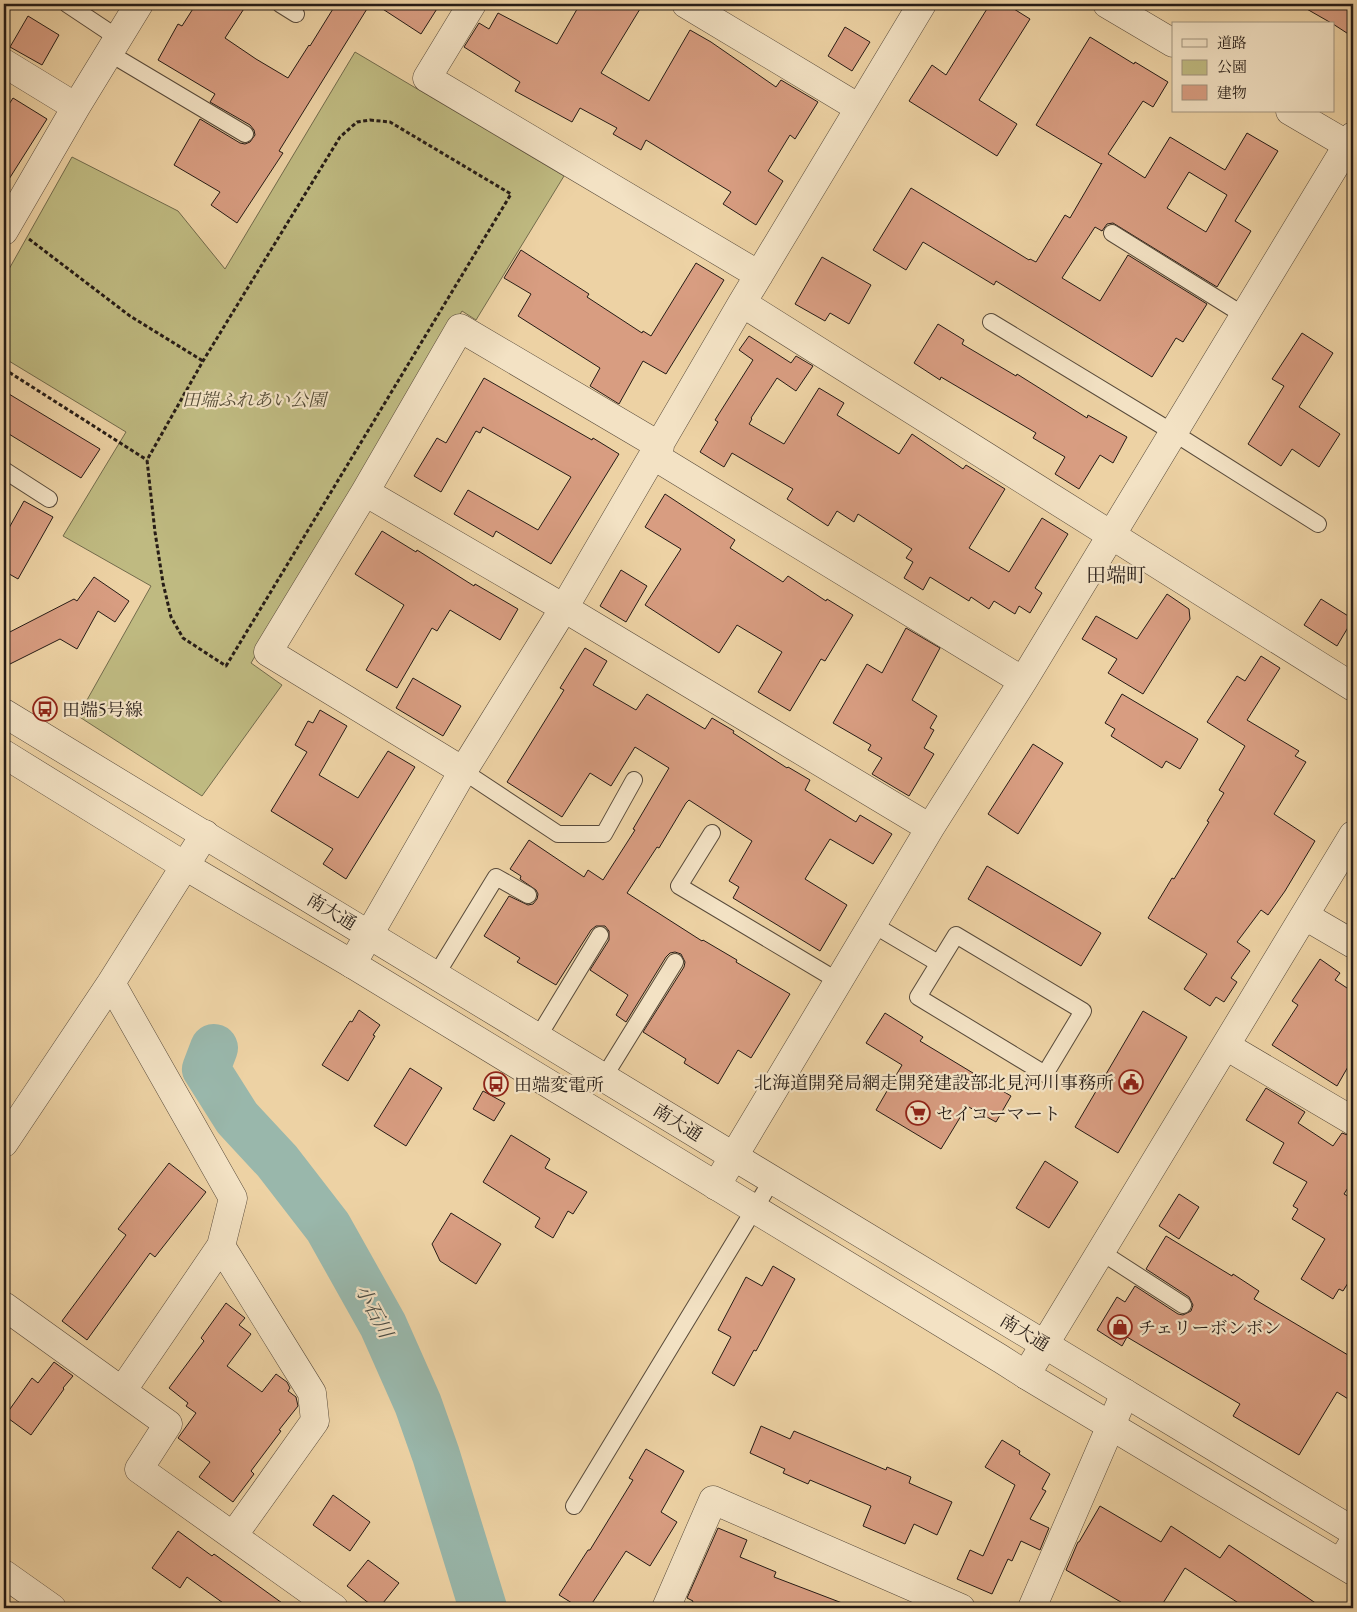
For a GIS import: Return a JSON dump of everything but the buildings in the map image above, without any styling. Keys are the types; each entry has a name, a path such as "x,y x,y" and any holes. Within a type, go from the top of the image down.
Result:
{"street":[{"path":"6,227 139,4"},
{"path":"472,4 427,78 759,275"},
{"path":"686,4 859,108"},
{"path":"352,964 463,771 564,608 742,303 922,4"},
{"path":"1107,4 1172,42"},
{"path":"4,64 76,107"},
{"path":"716,1186 930,828 1112,536 1351,143 1292,112"},
{"path":"742,303 1353,687"},
{"path":"463,771 268,652 365,492 460,328 1023,680"},
{"path":"365,492 564,608 930,828"},
{"name":"南大通","path":"4,713 772,1180 1353,1530"},
{"name":"南大通","path":"4,754 185,866 352,964 1111,1426 1349,1559"},
{"path":"4,1143 112,983 205,834"},
{"path":"1026,1375 1353,836"},
{"path":"1305,916 1353,944"},
{"path":"112,983 233,1198 221,1246 122,1391"},
{"path":"1226,1046 1353,1121"},
{"path":"221,1246 312,1393 315,1421 233,1536"},
{"path":"4,1306 168,1424 139,1469 334,1608"},
{"path":"1038,1606 1125,1393"},
{"path":"666,1608 713,1500 961,1608"},
{"path":"4,1574 52,1608"}],"lane":[{"path":"67,4 113,46 245,134"},
{"path":"280,4 296,14"},
{"path":"1112,233 1245,316"},
{"path":"991,322 1174,433 1318,524"},
{"path":"4,470 49,499"},
{"path":"463,771 558,834 604,834 634,780"},
{"path":"712,833 679,886 838,981"},
{"path":"436,975 496,877 528,895"},
{"path":"872,924 938,963"},
{"path":"538,1037 600,935"},
{"path":"956,935 1083,1011 1045,1074 918,997 938,963 956,935"},
{"path":"604,1077 675,962"},
{"path":"574,1506 772,1180"},
{"path":"1101,1252 1183,1305"}],"path":[{"path":"370,120 390,122 511,194 226,666 184,638 171,617 163,583 155,532 147,460 203,361 340,137 357,122 370,120"},
{"path":"6,227 130,316 203,361"},
{"path":"4,369 147,460"}],"green space":[{"name":"田端ふれあい公園","path":"355,52 564,176 476,320 462,311 251,663 282,685 202,796 78,716 151,586 63,536 126,432 4,358 4,278 72,157 178,211 225,269"}],"waterway":[{"name":"小石川","path":"214,1048 206,1069 237,1118 277,1161 328,1227 383,1325 418,1404 436,1455 483,1608"}],"place":[{"name":"田端5号線","path":"45,709"},
{"name":"北海道開発局網走開発建設部北見河川事務所","path":"1131,1082"},
{"name":"田端変電所","path":"496,1084"},
{"name":"セイコーマート","path":"918,1113"},
{"name":"チェリーボンボン","path":"1120,1327"}],"district":[{"name":"田端町","path":"1116,575"}]}
